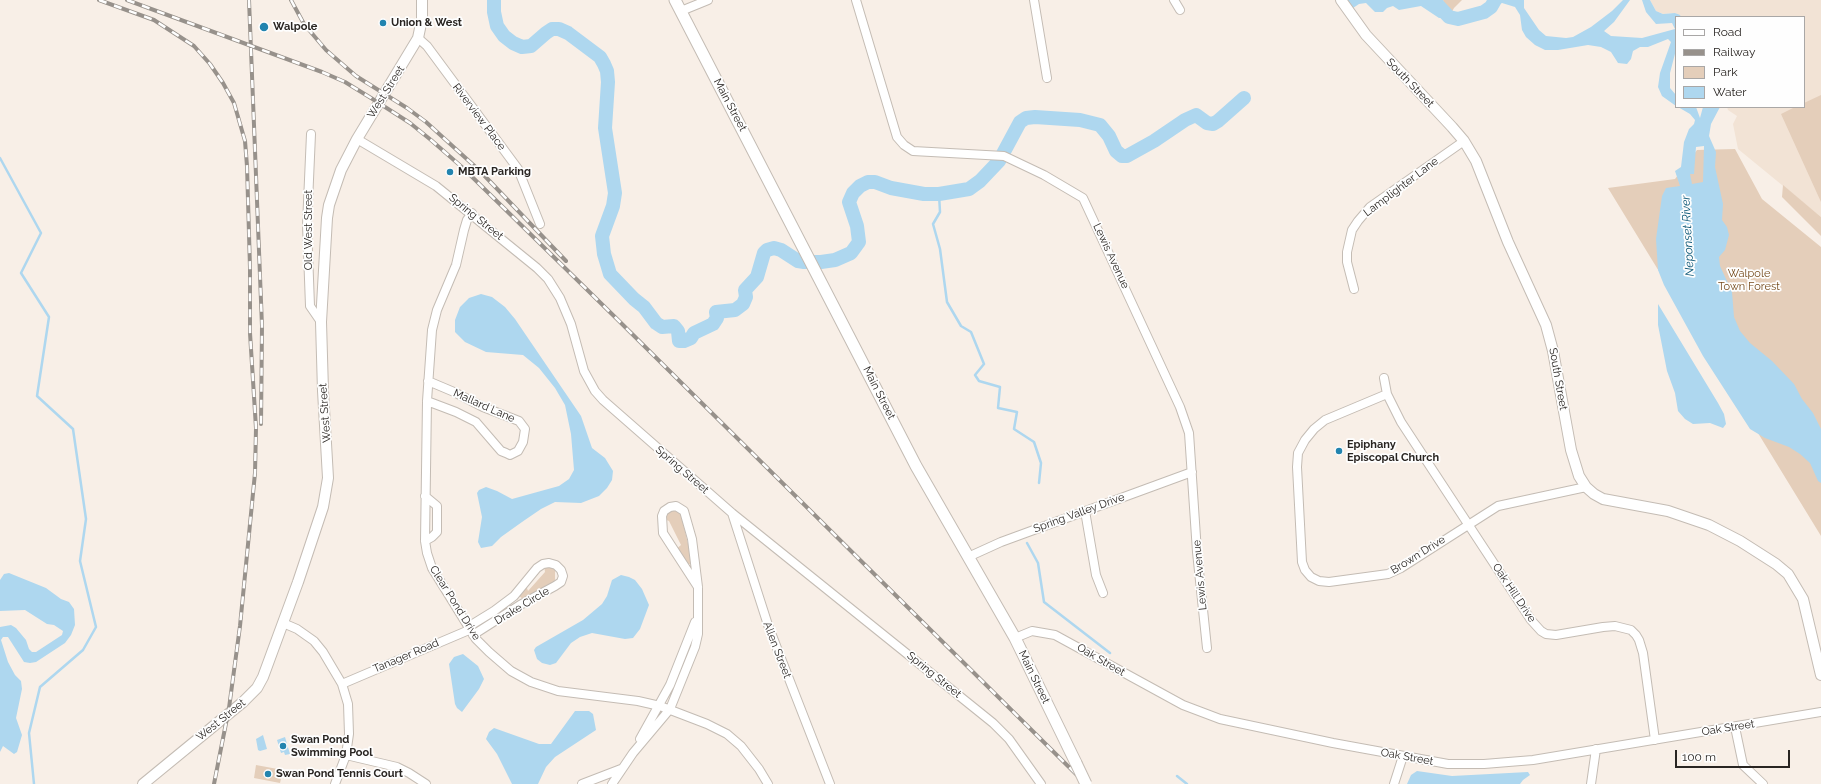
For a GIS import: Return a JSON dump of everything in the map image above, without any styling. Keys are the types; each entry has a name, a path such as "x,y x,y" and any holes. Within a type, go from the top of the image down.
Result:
{"main road":[{"name":"Main Street","path":"676,0 920,473 1015,638 1086,784"}],"street":[{"name":"West Street","path":"143,784 243,702 257,688 263,677 283,623 324,507 328,478 321,322 328,212 341,170 357,139 418,38 422,19 422,0"},
{"path":"681,12 708,0"},
{"name":"Lewis Avenue","path":"856,0 897,137 904,145 913,151 1000,156 1044,175 1083,198 1180,407 1189,433 1197,552 1207,648"},
{"path":"1034,0 1047,78"},
{"path":"1174,0 1180,10"},
{"name":"South Street","path":"1340,0 1366,35 1464,141 1476,161 1508,242 1546,325 1553,351 1571,450 1579,476 1586,487 1603,499 1668,511 1709,524 1740,541 1776,564 1788,574 1803,599 1821,675"},
{"name":"Riverview Place","path":"418,38 427,46 518,169 540,224"},
{"name":"Old West Street","path":"311,134 307,225 310,306 321,322"},
{"name":"Spring Street","path":"357,139 436,186 472,213 537,268 555,288 571,324 584,371 595,391 614,411 732,513 993,723 1017,750 1041,784"},
{"name":"Lamplighter Lane","path":"1354,289 1347,252 1350,235 1358,221 1370,207 1464,141"},
{"name":"Clear Pond Drive","path":"472,213 467,220 456,265 434,320 429,350 425,541 432,568 470,631 502,664 531,682 569,693 638,701 660,706 707,724 732,738 751,757 768,784"},
{"name":"Oak Hill Drive","path":"1384,378 1387,394 1401,422 1532,620 1546,634 1556,636 1603,626 1615,626 1631,630 1636,635 1643,652 1655,740"},
{"name":"Mallard Lane","path":"427,401 476,422 501,451 510,454 518,451 523,442 525,429 519,421 483,407 428,381"},
{"name":"Brown Drive","path":"1387,394 1325,420 1314,429 1305,440 1298,453 1298,496 1302,562 1305,570 1311,577 1319,581 1329,582 1388,574 1416,559 1498,506 1586,487"},
{"name":"Spring Valley Drive","path":"968,557 1001,542 1192,472"},
{"path":"425,496 437,506 437,532 432,538 425,541"},
{"path":"612,784 633,753 670,709 695,647 698,634 698,587 692,539 687,516 680,508 676,506 670,507 664,511 662,516 663,533 698,587"},
{"path":"1085,511 1096,575 1103,593"},
{"name":"Allen Street","path":"732,513 768,626 830,784"},
{"name":"Drake Circle","path":"549,563 556,565 561,570 563,576 561,582 470,631 514,596 543,564 549,563"},
{"path":"514,596 520,605"},
{"path":"633,753 654,712 660,706 670,685 697,617"},
{"path":"283,623 297,629 314,641 323,652 342,684 348,704 349,722 346,755 335,784"},
{"name":"Tanager Road","path":"342,684 470,631"},
{"name":"Oak Street","path":"1015,638 1032,631 1055,635 1183,705 1203,714 1333,743 1448,764 1484,764 1533,760 1821,712"},
{"path":"1735,727 1743,765 1763,784"},
{"path":"1591,784 1596,749"},
{"path":"346,755 397,767 410,772 426,784"},
{"path":"1394,784 1403,756"},
{"path":"582,784 621,769"}],"shaded area":[{"path":"1650,0 1821,0 1821,217 1738,149 1733,124 1737,116 1727,108 1805,108 1805,16 1680,16 1675,13 1663,14 1656,11"}],"green space":[{"path":"1443,0 1462,0 1454,8 1449,17"},
{"path":"1821,95 1821,202 1781,114 1793,108 1805,108 1805,103"},
{"name":"Walpole Town Forest","path":"1735,149 1762,199 1821,247 1821,536 1608,188 1675,179 1697,150"},
{"path":"1783,185 1821,217 1821,236 1782,197"},
{"path":"672,509 681,514 692,561 687,565 675,550 681,545 669,521 664,519 667,511"},
{"path":"544,565 555,569 555,580 553,583 523,599 519,596 526,585 528,591 545,572"},
{"name":"Swan Pond Tennis Court","path":"256,765 283,770 280,783 254,778"}],"water":[{"path":"1347,0 1443,0 1449,17 1439,18 1421,6 1399,10 1393,6 1387,8 1383,12 1375,12 1366,3 1359,4 1353,8"},
{"path":"1492,0 1524,0 1524,8 1539,30 1546,36 1566,38 1573,37 1591,27 1612,11 1623,0 1630,0 1614,22 1604,31 1611,36 1642,38 1675,29 1675,54 1670,73 1670,88 1675,94 1675,105 1662,96 1658,87 1660,73 1671,42 1668,39 1648,47 1640,47 1633,51 1631,59 1627,64 1618,63 1611,52 1601,47 1588,45 1558,50 1545,50 1535,45 1526,37 1522,30 1520,15 1515,7 1502,3 1492,8 1489,4"},
{"path":"1642,0 1650,0 1656,11 1663,14 1675,13 1680,15 1675,16 1675,29 1672,23 1656,24 1646,12"},
{"path":"1680,108 1696,108 1700,118 1703,108 1719,108 1711,124 1709,136 1716,152 1715,167 1723,204 1722,220 1727,227 1729,235 1725,250 1719,257 1720,266 1732,292 1734,317 1740,331 1750,343 1772,361 1794,384 1802,399 1813,413 1821,429 1821,483 1818,481 1810,463 1800,454 1789,447 1765,438 1750,429 1703,356 1664,285 1658,270 1656,239 1662,196 1666,188 1680,186 1675,171 1681,167 1684,142 1689,129 1694,124 1695,120 1690,114","holes":["1704,146 1703,182 1692,184 1690,174 1694,174 1696,147"]},
{"path":"481,294 492,297 505,307 515,319 581,416 592,448 605,458 613,471 612,480 599,496 581,503 555,502 541,509 522,522 501,537 492,546 481,548 478,542 482,517 477,493 479,490 486,487 512,499 559,486 569,479 574,470 571,434 565,405 555,388 539,368 523,355 486,352 465,342 455,332 455,320 460,307 469,298"},
{"path":"1658,304 1724,414 1726,424 1723,428 1710,423 1693,424 1685,419 1678,411 1675,393 1667,371 1658,325"},
{"path":"9,573 46,588 61,599 69,602 74,609 75,625 71,635 65,643 36,662 24,662 8,637 3,637 1,640 8,662 15,675 21,681 22,689 16,718 22,735 17,752 14,754 3,746 0,752 0,627 11,625 16,628 26,640 29,649 32,652 36,652 62,635 63,631 54,625 47,624 25,610 0,611 0,580 4,574"},
{"path":"621,575 635,580 642,589 649,605 640,629 633,638 625,639 592,633 580,637 571,643 556,663 550,665 542,663 537,659 534,650 536,647 583,620 602,604 607,596 612,580"},
{"path":"463,654 478,666 484,679 479,689 462,712 455,704 449,664 454,657"},
{"path":"575,711 589,711 593,714 596,730 555,757 546,767 538,784 512,784 497,754 486,739 489,732 494,728 539,744 551,744"},
{"name":"Swan Pond Swimming Pool","path":"263,735 267,749 260,751 258,750 256,739"},
{"name":"Swan Pond Swimming Pool","path":"285,737 290,754 285,755 284,752 281,753 277,740"},
{"path":"1417,771 1452,776 1528,772 1530,775 1520,784 1407,784 1411,775"}],"waterway":[{"name":"Neponset River","path":"494,0 494,12 497,26 504,36 513,43 522,47 531,46 552,29 559,29 568,33 600,57 604,64 607,71 608,82 605,128 615,193 613,206 602,236 604,254 610,274 634,299 644,307 656,323 662,327 674,326 678,331 679,341 684,341 691,338 694,333 713,324 717,318 716,312 735,310 743,304 746,297 745,290 757,277 764,253 767,250 774,248 781,250 798,261 804,262 835,260 851,253 859,242 857,226 849,202 853,193 860,186 868,182 875,182 891,188 924,194 939,194 969,189 980,181 999,161 1020,122 1026,118 1035,117 1080,120 1100,125 1109,136 1116,151 1122,156 1127,156 1154,141 1185,120 1196,115 1207,123 1213,124 1244,98"},
{"name":"Neponset River","path":"1433,0 1449,17 1458,19 1484,12 1491,7 1495,0"},
{"path":"0,158 41,233 21,273 49,317 37,396 73,429 86,519 80,561 96,627 83,650 40,687 29,733 34,784"},
{"path":"939,194 940,212 933,224 940,249 947,302 961,326 971,332 984,364 975,375 979,381 1000,387 998,408 1017,412 1014,429 1034,442 1041,463 1039,483"},
{"path":"1027,543 1038,563 1044,602 1110,653"},
{"path":"1177,776 1187,784"}],"railway":[{"path":"99,0 154,20 194,46 210,64 234,103 245,141 250,268 250,333 256,428 255,473 240,626 229,708 214,784"},
{"path":"127,0 322,72 345,82 410,123 431,140 463,168 618,320 1086,784"},
{"path":"249,0 262,326 261,424"},
{"path":"291,0 304,24 326,50 356,76 407,108 426,122 480,171 566,261"}],"place":[{"name":"Union & West","path":"383,23"},
{"name":"Walpole","path":"264,27"},
{"name":"MBTA Parking","path":"450,172"},
{"name":"Epiphany Episcopal Church","path":"1339,451"},
{"name":"Swan Pond Swimming Pool","path":"283,746"},
{"name":"Swan Pond Tennis Court","path":"268,774"}]}
